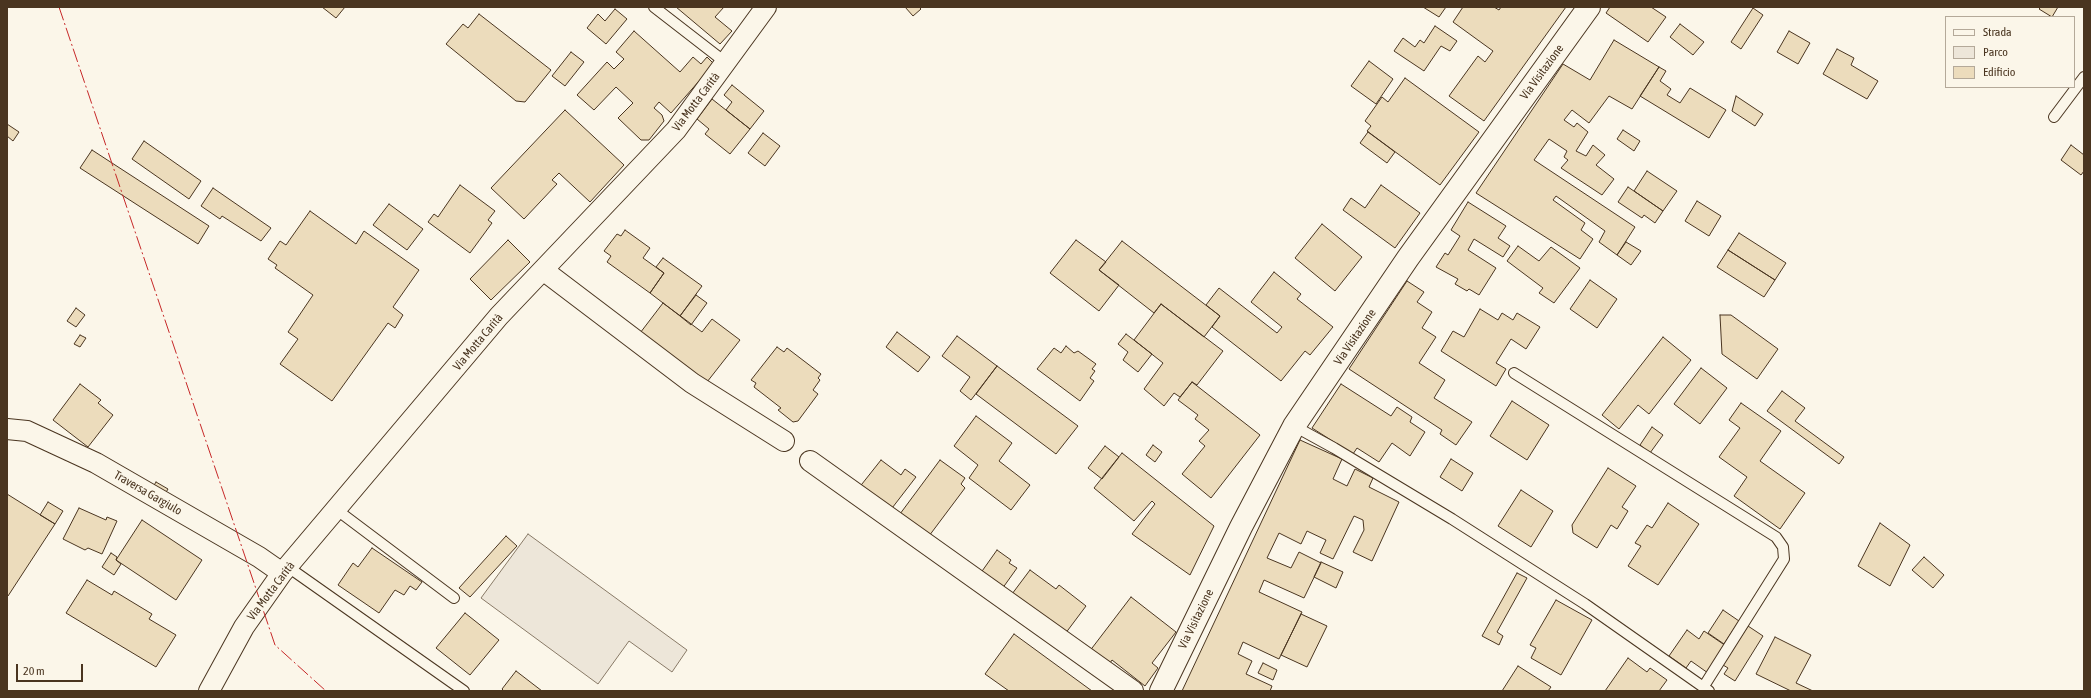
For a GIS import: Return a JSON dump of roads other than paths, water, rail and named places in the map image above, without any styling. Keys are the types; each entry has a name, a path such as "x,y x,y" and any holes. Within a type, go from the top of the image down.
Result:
{"street":[{"name":"Via Motta Carità","path":"209,691 244,627 285,570 499,316 676,130 766,7"},
{"name":"Via Visitazione","path":"1162,691 1241,527 1294,426 1408,258 1589,7"},
{"path":"543,270 692,383 784,441"},
{"name":"Traversa Gargiulo","path":"7,429 27,431 96,463 259,557 285,570"},
{"path":"810,461 1133,691"}],"lane":[{"path":"654,7 726,62"},
{"path":"2054,117 2084,77"},
{"path":"1294,426 1334,448 1452,519 1585,604 1707,689 1784,559 1783,547 1776,537 1514,373"},
{"path":"337,510 454,598"},
{"path":"285,570 464,691"}]}
